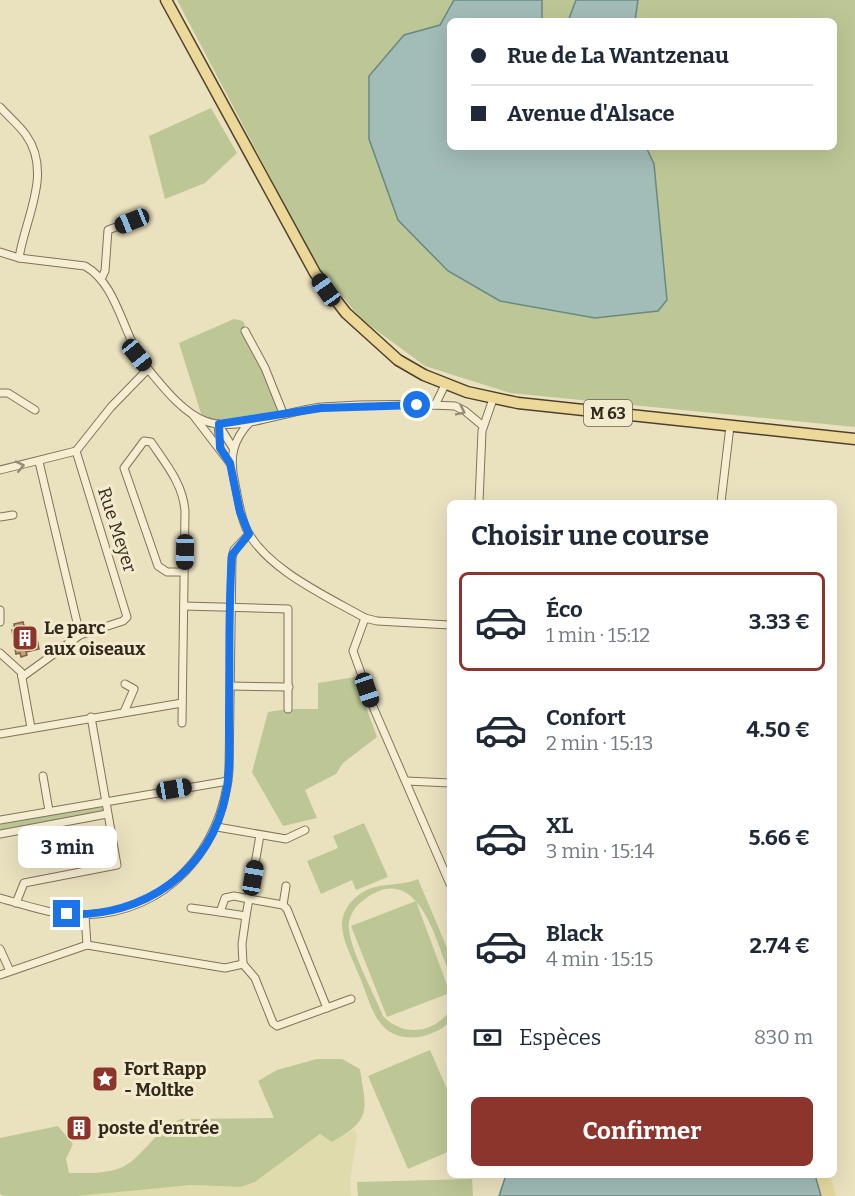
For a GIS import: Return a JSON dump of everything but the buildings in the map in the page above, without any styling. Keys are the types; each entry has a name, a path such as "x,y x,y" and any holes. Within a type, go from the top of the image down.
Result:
{"main road":[{"name":"M 63","path":"166,0 315,273 326,290 366,333 398,360 445,385 493,399 855,439"}],"street":[{"path":"0,107 26,135 37,161 37,187 19,258"},
{"path":"102,278 105,271 108,230 132,221 137,223"},
{"path":"0,252 19,258 85,266 102,278 133,349 169,393 194,415 230,463 240,512 249,534 268,558 365,618 377,621 447,625"},
{"path":"245,331 265,368 283,414"},
{"path":"0,470 76,451 111,407 148,369"},
{"path":"435,405 445,385"},
{"path":"0,393 8,393 35,410"},
{"path":"479,500 483,426 493,399"},
{"path":"194,415 219,424 251,421 331,407 435,405 455,406 483,426"},
{"path":"230,463 233,448 241,431 251,421"},
{"path":"219,424 220,448"},
{"path":"219,424 233,448"},
{"path":"721,500 730,426"},
{"path":"182,723 185,511 182,492 151,442 144,441 124,468 158,566 167,572 184,572"},
{"name":"Rue Meyer","path":"76,451 127,617 123,621 80,634"},
{"path":"22,677 80,634 39,462"},
{"path":"0,517 13,515"},
{"path":"0,898 50,912 85,915 123,909 155,895 170,885 197,859 216,827 228,781 232,555 249,534"},
{"path":"184,606 288,609 288,709"},
{"path":"0,610 0,622"},
{"path":"365,618 353,651 374,709 447,877"},
{"path":"0,653 18,667 22,677 31,728"},
{"path":"124,712 134,688 125,684"},
{"path":"230,686 289,687"},
{"path":"0,734 182,703"},
{"path":"16,903 24,883 117,865 92,717"},
{"path":"43,776 48,811"},
{"path":"0,820 228,781"},
{"path":"406,781 447,783"},
{"path":"0,834 107,814"},
{"path":"216,827 286,839 305,830"},
{"path":"260,835 242,944 243,964 255,978 275,1024 283,1025 351,999"},
{"path":"283,905 286,886"},
{"path":"220,912 223,900 227,897 283,905 289,912 327,1008"},
{"path":"191,908 246,916"},
{"path":"85,915 87,945"},
{"path":"0,975 87,945 225,968 243,964"},
{"path":"0,950 10,971"}],"shaded area":[{"path":"355,1129 357,1137 350,1180 351,1196 77,1196 192,1185 242,1187 255,1182 321,1134 332,1141"}],"green space":[{"path":"177,0 454,0 440,25 404,35 398,220 654,165 647,150 837,150 837,18 635,18 638,0 855,0 855,427 510,393 425,366 361,319 317,266"},
{"path":"542,0 576,0 569,18 542,18"},
{"path":"211,108 237,153 205,183 165,199 149,136"},
{"path":"234,319 243,321 279,410 241,419 202,417 179,343"},
{"path":"355,677 377,737 343,763 336,774 305,790 317,818 283,826 252,772 268,712 318,709 318,683"},
{"path":"102,805 104,811 0,831 0,822"},
{"path":"364,823 388,877 356,890 352,880 321,894 307,861 338,848 333,836"},
{"path":"418,879 447,948 447,967 431,926 422,910 411,897 399,890 383,890 365,899 353,912 349,925 351,940 359,962 383,1016 399,1027 418,1030 435,1024 447,1013 447,1024 442,1028 413,1038 394,1034 378,1020 347,948 342,928 343,915 348,906 362,892 378,886"},
{"path":"416,901 447,985 447,994 387,1017 351,926"},
{"path":"430,1050 447,1089 447,1152 408,1169 368,1076"},
{"path":"317,1059 342,1059 360,1069 365,1104 360,1120 355,1127 332,1142 320,1134 255,1182 241,1187 192,1185 77,1196 4,1196 0,1194 0,1138 58,1126 73,1144 66,1159 69,1173 114,1170 135,1159 163,1130 181,1119 274,1118 258,1081 277,1070"},
{"path":"472,1179 473,1196 358,1196 357,1182"}],"sand":[{"path":"816,1178 831,1178 836,1196 821,1196"}],"water":[{"path":"454,0 542,0 542,18 447,18 447,150 647,150 654,164 667,300 658,311 595,318 500,301 448,271 398,220 369,139 369,76 404,35 440,25"},
{"path":"576,0 638,0 635,18 569,18"},
{"path":"505,1178 816,1178 821,1196 499,1196"}],"place":[{"name":"Le parc aux oiseaux","path":"25,638"},
{"name":"Fort Rapp - Moltke","path":"105,1079"},
{"name":"poste d'entrée","path":"79,1128"}],"route":[{"path":"67,914 85,915 110,912 137,904 155,895 170,885 197,859 219,819 226,795 229,771 232,555 249,534 240,512 230,463 220,448 219,424 235,424 321,408 383,404 417,405"}]}
